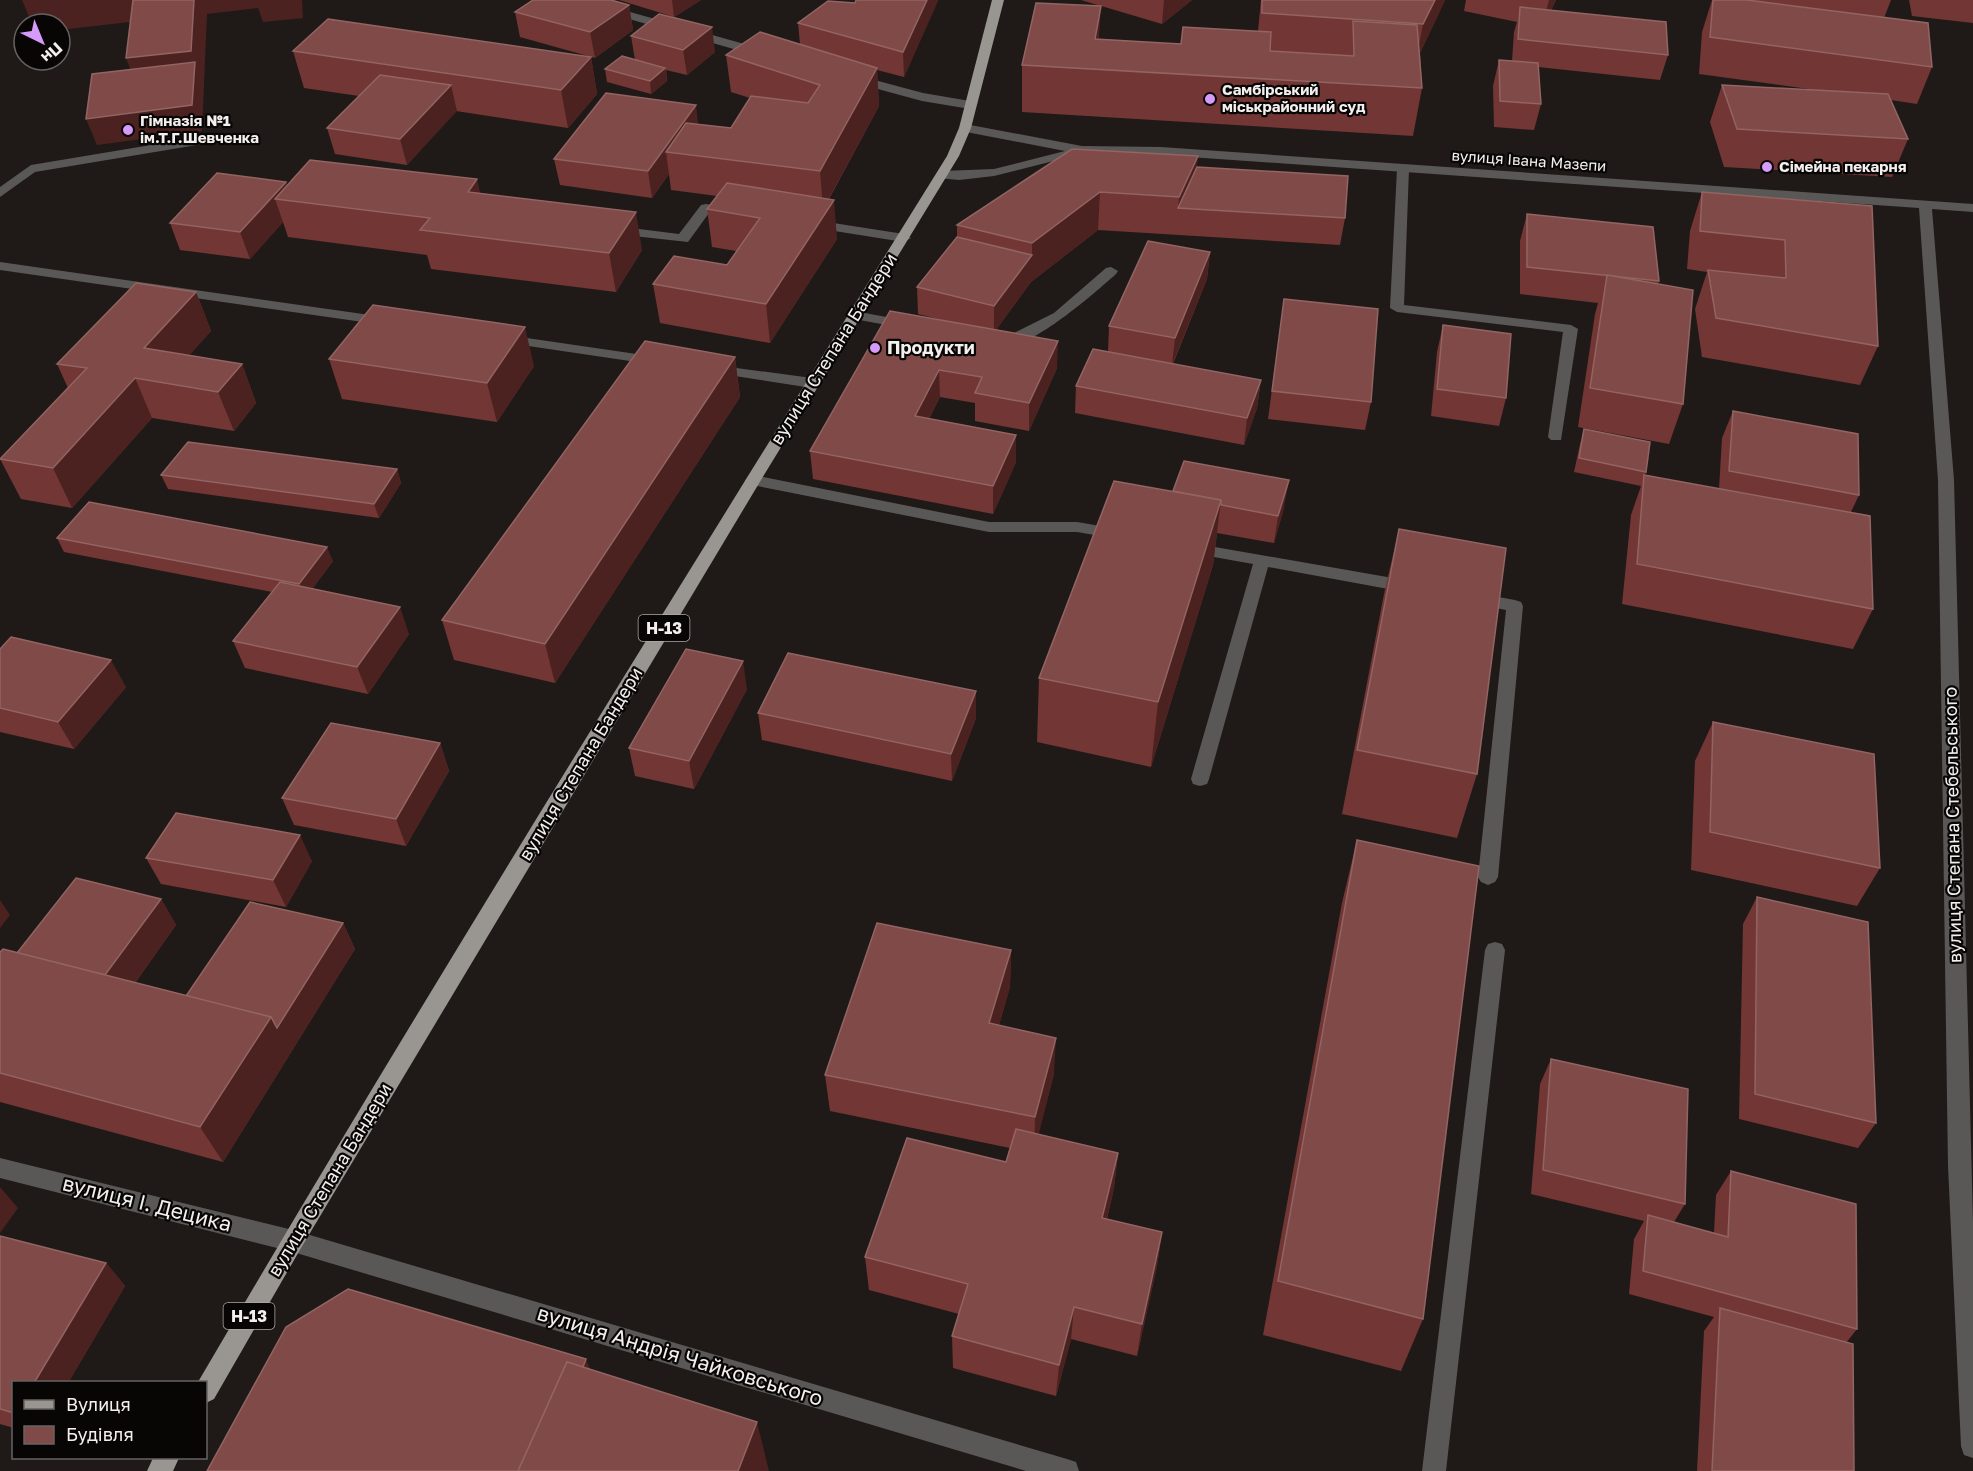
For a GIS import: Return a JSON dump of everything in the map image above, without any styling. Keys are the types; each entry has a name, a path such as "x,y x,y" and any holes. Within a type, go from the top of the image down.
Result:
{"main road":[{"name":"вулиця Степана Бандери","path":"207,1389 753,480 942,175 965,128 998,0"}],"street":[{"path":"574,0 776,56"},
{"path":"843,75 922,97 970,105"},
{"name":"вулиця Івана Мазепи","path":"965,128 1082,150 1161,151 1973,208"},
{"path":"0,193 31,169 199,141"},
{"name":"вулиця Івана Мазепи","path":"942,175 968,177 1000,172 1082,150"},
{"path":"1403,169 1397,308 1571,330 1556,437"},
{"name":"вулиця Степана Стебельського","path":"1925,205 1946,480 1973,1446"},
{"path":"604,228 683,239 706,208 741,214"},
{"path":"799,222 904,238"},
{"path":"0,266 400,324"},
{"path":"986,339 1008,343 1059,316 1111,271"},
{"path":"854,315 920,327"},
{"path":"494,337 671,363"},
{"path":"694,366 812,383"},
{"path":"753,480 989,527 1077,527 1134,537"},
{"path":"1181,546 1423,589"},
{"path":"1200,779 1262,561"},
{"path":"1457,596 1515,606 1488,877"},
{"path":"1434,1471 1495,950"},
{"name":"вулиця І. Децика","path":"0,1168 294,1241"},
{"name":"вулиця Андрія Чайковського","path":"294,1241 1067,1471"}],"building":[{"path":"133,0 194,0 191,51 126,58"},
{"path":"533,0 611,0 629,5 590,32 515,12"},
{"path":"856,0 927,0 903,52 798,23 828,1 855,3"},
{"path":"1262,0 1435,0 1423,24 1262,13"},
{"path":"1713,0 1747,0 1928,23 1932,67 1710,37"},
{"path":"1036,3 1101,6 1095,39 1181,44 1183,27 1271,32 1270,51 1354,56 1353,21 1417,25 1422,88 1022,65"},
{"path":"1520,7 1666,22 1668,55 1518,39"},
{"path":"659,14 712,27 683,50 631,36"},
{"path":"328,19 591,57 561,90 293,51"},
{"path":"760,32 877,68 820,171 666,152 686,123 731,128 751,96 808,103 820,85 726,55"},
{"path":"622,56 665,68 650,81 605,69"},
{"path":"1499,60 1538,63 1541,104 1500,101"},
{"path":"195,62 192,105 86,119 92,74"},
{"path":"380,75 451,85 400,139 327,128"},
{"path":"1722,85 1888,94 1908,139 1737,129"},
{"path":"606,93 696,105 648,171 554,159"},
{"path":"1072,149 1198,156 1179,197 1100,192 1032,243 957,225"},
{"path":"310,160 477,179 468,192 636,212 609,253 420,230 430,218 275,199"},
{"path":"1197,167 1348,176 1345,218 1178,208"},
{"path":"217,173 286,182 240,232 170,223"},
{"path":"727,183 834,200 766,304 653,284 674,256 727,265 760,218 707,209"},
{"path":"1702,192 1872,206 1878,346 1716,318 1708,270 1786,278 1785,240 1700,231"},
{"path":"1527,214 1653,227 1659,281 1527,267"},
{"path":"957,237 1032,255 994,306 917,287"},
{"path":"1148,241 1210,252 1175,338 1109,326"},
{"path":"1607,275 1693,290 1683,404 1590,388"},
{"path":"136,283 196,292 144,348 242,364 218,392 135,378 53,468 0,459 87,368 57,364"},
{"path":"1284,299 1378,309 1371,402 1272,391"},
{"path":"373,305 525,327 487,383 329,359"},
{"path":"890,311 1058,341 1029,403 975,393 982,377 939,370 915,416 1016,435 993,486 810,451"},
{"path":"1443,325 1511,334 1506,398 1437,389"},
{"path":"645,341 735,357 545,644 442,620"},
{"path":"1093,349 1261,380 1247,418 1076,386"},
{"path":"1733,411 1858,434 1859,495 1729,471"},
{"path":"1584,429 1650,442 1646,472 1579,458"},
{"path":"188,442 397,469 374,504 161,475"},
{"path":"1184,461 1289,480 1278,516 1221,505 1221,500 1173,491"},
{"path":"1644,475 1870,516 1873,609 1637,564"},
{"path":"1114,481 1221,500 1158,702 1039,678"},
{"path":"89,502 327,547 299,584 57,538"},
{"path":"1399,529 1506,548 1477,774 1357,750"},
{"path":"280,582 400,607 357,667 233,641"},
{"path":"11,637 111,660 58,722 0,708 0,649"},
{"path":"686,649 743,661 689,761 629,748"},
{"path":"788,653 976,691 951,754 758,713"},
{"path":"1713,722 1874,754 1880,868 1710,832"},
{"path":"331,723 440,743 396,819 282,798"},
{"path":"176,813 300,835 273,880 146,858"},
{"path":"1357,840 1479,866 1423,1319 1278,1281"},
{"path":"76,878 161,899 105,975 17,953"},
{"path":"1757,897 1868,922 1876,1123 1755,1094"},
{"path":"250,902 343,923 277,1028 271,1017 186,996"},
{"path":"877,923 1011,950 989,1023 1056,1038 1035,1117 825,1075"},
{"path":"3,949 271,1017 200,1127 0,1073 0,952"},
{"path":"1551,1059 1688,1089 1685,1204 1543,1170"},
{"path":"1016,1129 1118,1153 1102,1218 1162,1232 1142,1324 1074,1307 1059,1365 952,1336 968,1284 865,1257 907,1138 1006,1162"},
{"path":"1731,1171 1856,1204 1857,1329 1643,1271 1648,1215 1728,1237"},
{"path":"0,1236 106,1263 35,1381 12,1381 12,1412 0,1409"},
{"path":"348,1289 586,1359 583,1367 567,1362 518,1471 207,1471 286,1327"},
{"path":"1720,1308 1853,1344 1854,1471 1712,1471"},
{"path":"567,1362 757,1422 738,1471 518,1471"}],"place":[{"name":"Самбірський міськрайонний суд","path":"1210,99"},
{"name":"Гімназія №1 ім.Т.Г.Шевченка","path":"128,130"},
{"name":"Сімейна пекарня","path":"1767,167"},
{"name":"Продукти","path":"875,348"}]}
